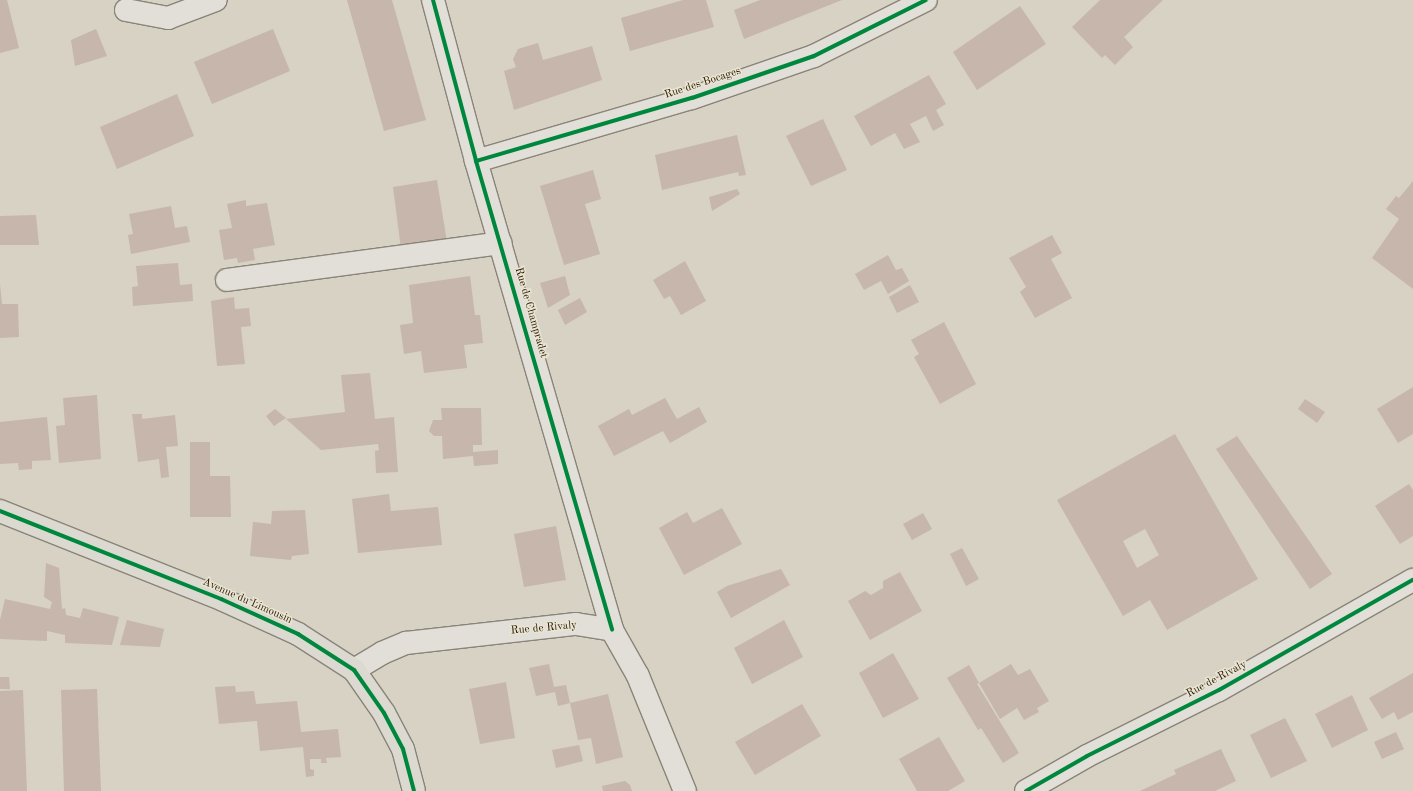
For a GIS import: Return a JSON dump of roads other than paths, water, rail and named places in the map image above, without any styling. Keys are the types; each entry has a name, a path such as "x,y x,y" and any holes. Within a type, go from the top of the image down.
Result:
{"main road":[{"name":"Avenue du Limousin","path":"0,511 221,599 291,631 354,670 373,694 403,749 414,791"}],"street":[{"path":"126,10 168,18 216,0"},
{"name":"Rue de Champradet","path":"433,0 476,161 612,630"},
{"name":"Rue des Bocages","path":"476,161 692,98 814,56 926,0"},
{"path":"227,280 501,243"},
{"name":"Rue de Rivaly","path":"1026,791 1087,756 1219,690 1413,580"},
{"name":"Rue de Rivaly","path":"354,670 382,653 406,643 576,624 612,630"},
{"path":"612,630 638,676 685,791"}]}
